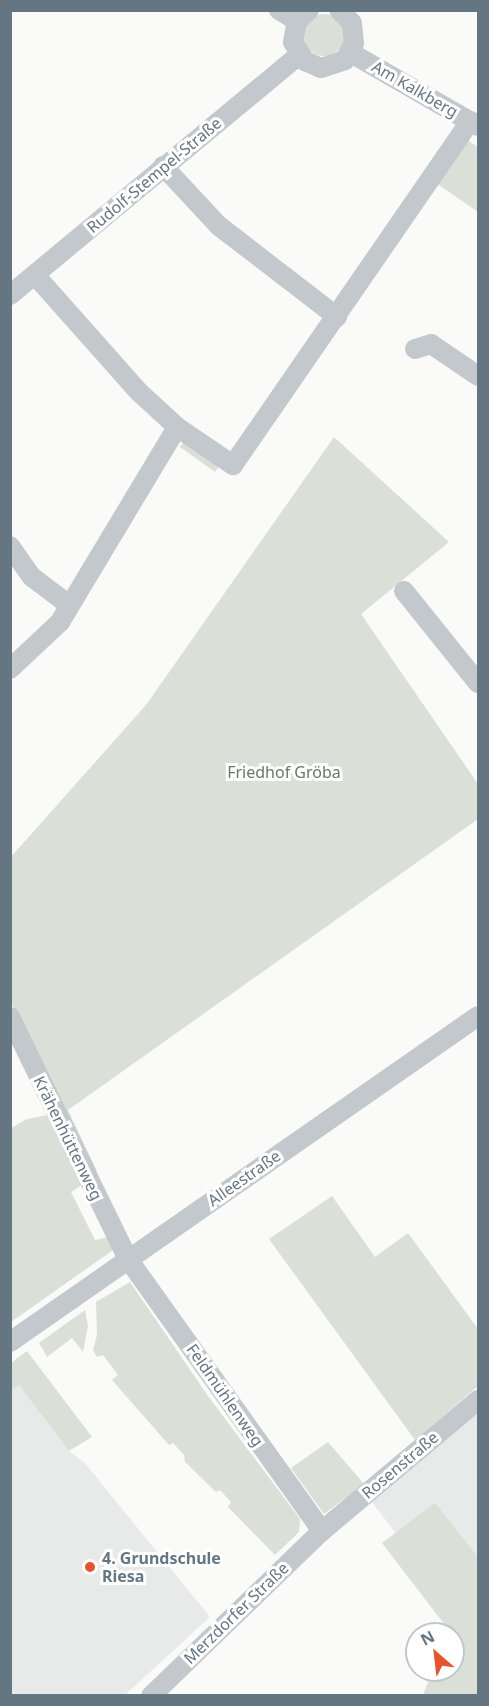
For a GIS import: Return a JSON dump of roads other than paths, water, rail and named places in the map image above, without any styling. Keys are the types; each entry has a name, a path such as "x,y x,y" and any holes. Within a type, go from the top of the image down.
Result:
{"street":[{"path":"279,10 303,16 293,35 298,55 312,66 330,68 351,53 355,33 345,12"},
{"name":"Am Kalkberg","path":"351,53 474,124"},
{"name":"Rudolf-Stempel-Straße","path":"10,295 298,55"},
{"path":"35,275 111,364 177,427 233,465 474,124"},
{"path":"163,166 219,226 337,317"},
{"path":"415,349 430,344 478,376"},
{"path":"10,669 60,622 177,427"},
{"path":"10,546 32,577 69,605"},
{"path":"404,591 478,683"},
{"name":"Alleestraße","path":"10,1342 478,1016"},
{"name":"Krähenhüttenweg","path":"10,1017 128,1259"},
{"name":"Feldmühlenweg","path":"128,1259 322,1531"},
{"name":"Rosenstraße","path":"322,1531 478,1400"},
{"name":"Merzdorfer Straße","path":"151,1695 322,1531"}],"place":[{"name":"4. Grundschule Riesa","path":"90,1567"}],"park label":[{"name":"Friedhof Gröba","path":"284,772"}]}
